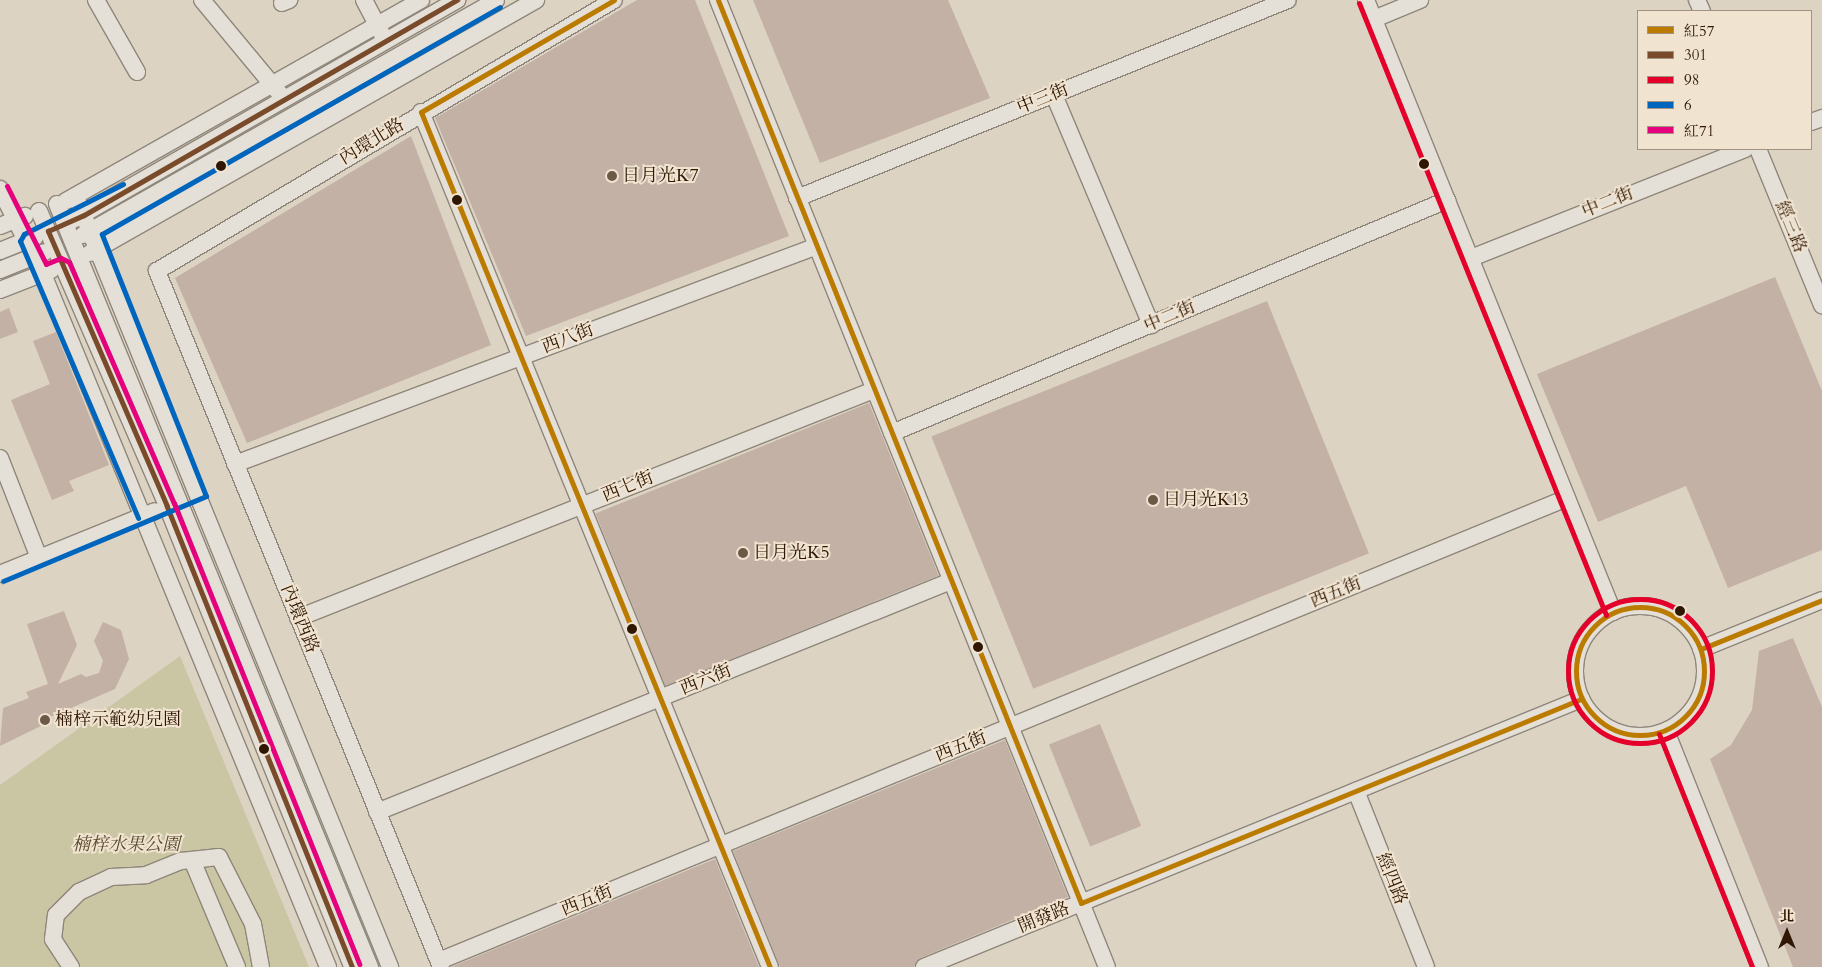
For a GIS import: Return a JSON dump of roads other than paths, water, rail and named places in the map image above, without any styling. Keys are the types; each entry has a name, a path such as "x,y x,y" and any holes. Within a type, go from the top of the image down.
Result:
{"street":[{"path":"96,0 137,72"},
{"path":"202,0 276,86 300,125"},
{"path":"364,0 401,67"},
{"path":"0,226 76,197 276,86 379,27 421,0"},
{"path":"0,251 84,215 387,44 458,0"},
{"path":"401,67 496,0"},
{"path":"0,290 43,274 100,249 300,125 401,67 536,0"},
{"name":"內環北路","path":"157,271 421,112 614,0"},
{"path":"718,0 1107,967"},
{"name":"中三街","path":"798,198 1288,0"},
{"path":"1366,0 1613,612"},
{"path":"1374,19 1420,0"},
{"path":"1054,95 1150,325"},
{"path":"421,112 770,967"},
{"path":"0,270 35,257 93,231 300,125"},
{"name":"中二街","path":"1471,258 1742,150"},
{"name":"經三路","path":"1758,150 1822,305"},
{"path":"0,189 43,274 145,515 328,967"},
{"path":"76,197 93,231 390,967"},
{"name":"中二街","path":"892,434 1447,200"},
{"path":"57,204 80,257 352,967"},
{"path":"38,211 174,504 370,967"},
{"name":"西八街","path":"235,464 817,246"},
{"name":"內環西路","path":"157,271 440,964"},
{"name":"西七街","path":"298,618 874,390"},
{"path":"0,458 38,558"},
{"path":"0,574 199,494"},
{"name":"西五街","path":"440,964 721,846 1567,498"},
{"name":"西六街","path":"378,812 952,581"},
{"path":"1701,649 1822,600"},
{"path":"1649,607 1668,613 1690,630 1701,649 1705,676 1696,704 1666,731 1648,736 1615,731 1590,713 1581,699 1575,674 1577,654 1590,629 1613,612 1649,607"},
{"name":"開發路","path":"924,967 1581,699"},
{"path":"1666,731 1760,967"},
{"name":"經四路","path":"1356,791 1426,967"},
{"path":"71,967 53,939 56,915 79,892 110,877 146,875 192,860 219,857 253,924 260,961 239,967 192,860"}],"place":[{"name":"日月光K7","path":"612,176"},
{"name":"日月光K13","path":"1153,500"},
{"name":"日月光K5","path":"743,553"},
{"name":"楠梓示範幼兒園","path":"45,720"}],"park label":[{"name":"楠梓水果公園","path":"126,845"}]}
